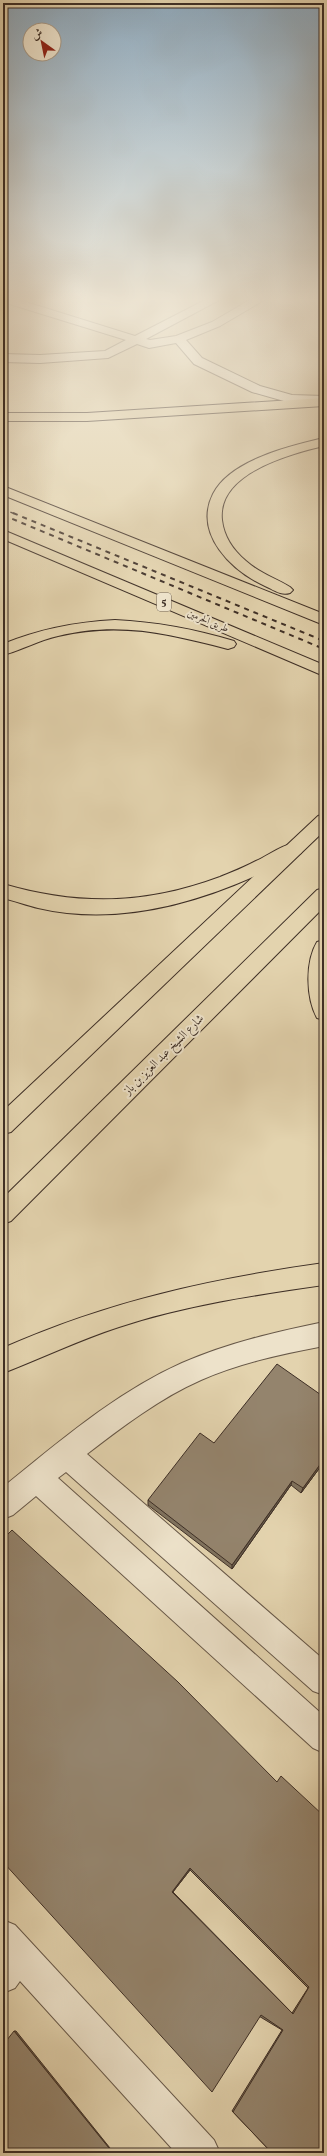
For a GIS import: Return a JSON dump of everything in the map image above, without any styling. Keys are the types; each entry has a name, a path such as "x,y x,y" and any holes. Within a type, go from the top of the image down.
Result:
{"main road":[{"path":"3,417 94,416 324,401"},
{"path":"324,442 279,454 238,474 219,496 214,512 215,527 222,543 244,567 254,574 324,609"},
{"path":"3,490 324,620"},
{"name":"طريق الحرمين","path":"3,534 324,671"},
{"path":"3,650 37,637 66,630 108,625 147,626 205,636 324,677"},
{"path":"3,1125 324,820"},
{"path":"3,891 31,900 68,906 100,906 140,903 214,886 257,869 294,849"},
{"name":"شارع الشيخ عبد العزيز بن باز","path":"3,1214 324,895"},
{"path":"324,946 320,968 320,986 324,1012"},
{"path":"3,1361 73,1330 143,1306 214,1291 324,1274"}],"street":[{"path":"289,399 324,401"},
{"path":"3,1505 66,1454 135,1403 192,1372 256,1349 324,1334"},
{"path":"66,1454 324,1680"},
{"path":"36,1478 324,1737"},
{"path":"8,1956 201,2153"}],"building":[{"path":"277,1364 324,1397 324,1459 303,1488 292,1481 232,1565 148,1500 200,1433 214,1443"},
{"path":"12,1530 178,1682 277,1782 281,1776 324,1816 324,2153 272,2153 233,2112 283,2030 261,2015 212,2092 3,1862 3,1539","holes":["190,1868 309,1987 293,2014 172,1892"]},
{"path":"14,2031 113,2153 3,2153 3,2045"}],"railway":[{"path":"3,509 15,514"},
{"path":"13,513 324,641"},
{"path":"3,515 324,649"}]}
